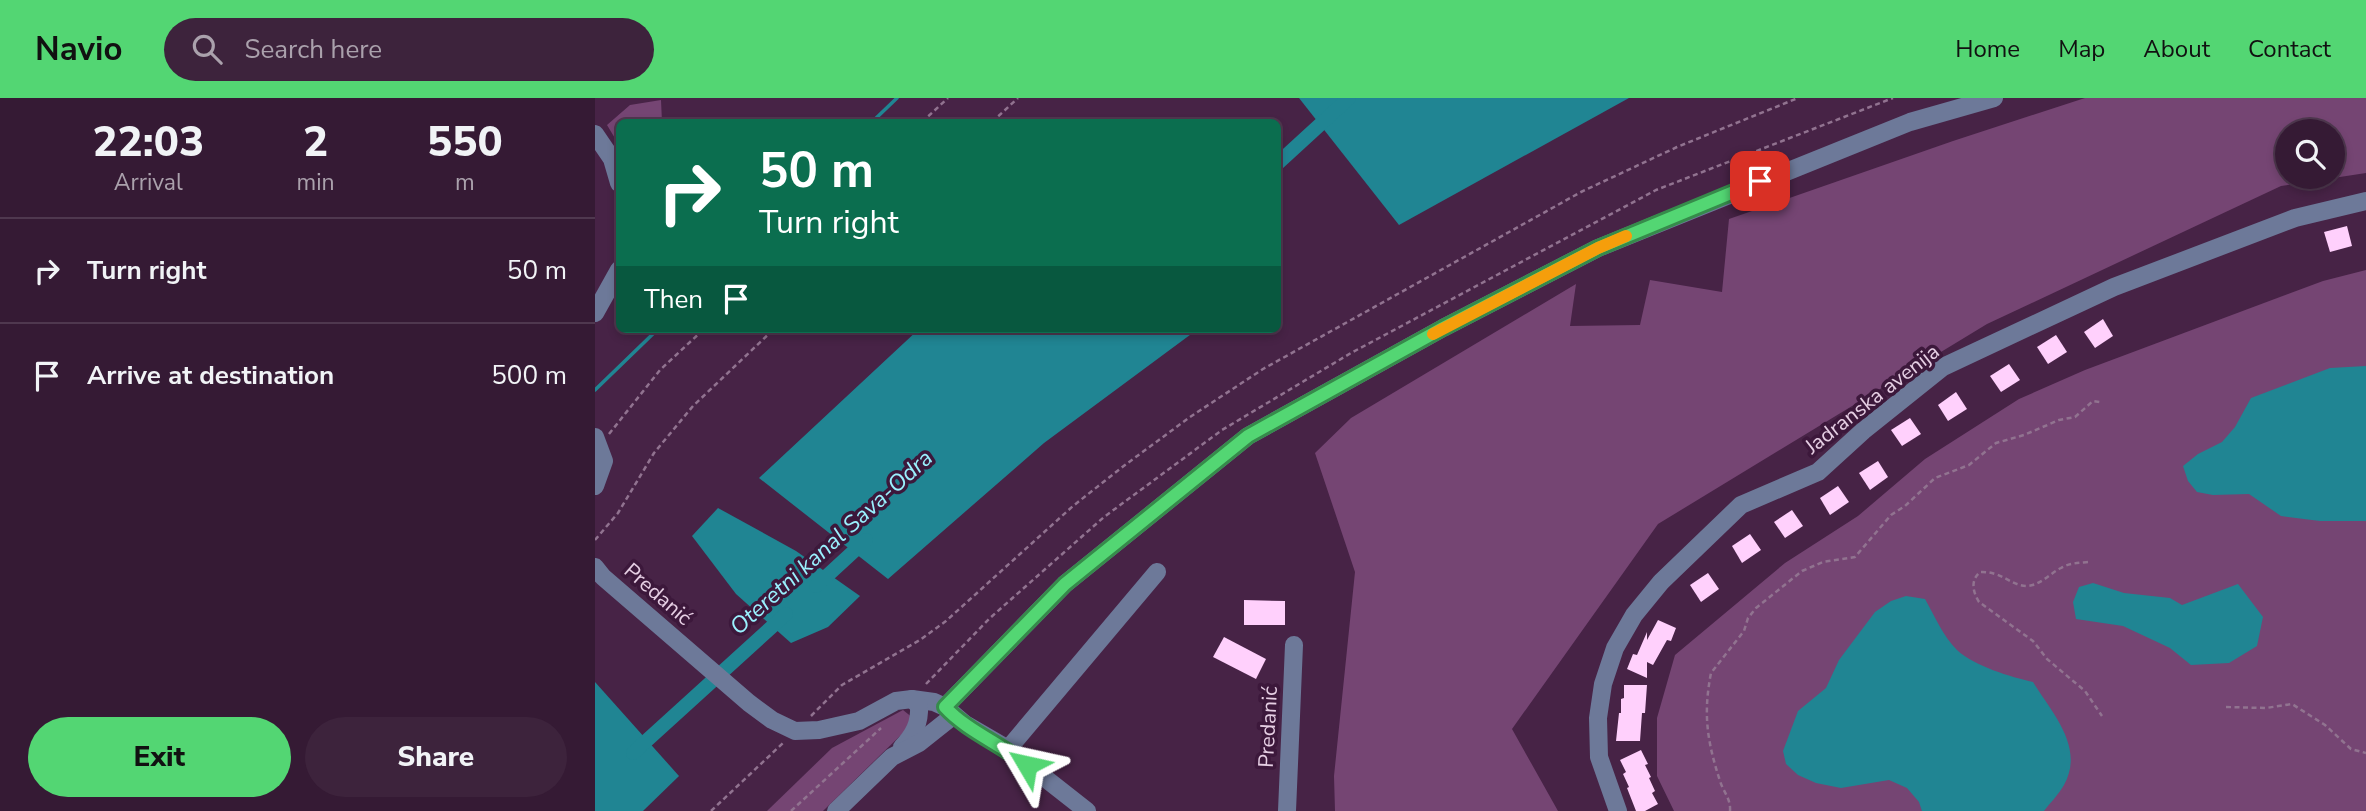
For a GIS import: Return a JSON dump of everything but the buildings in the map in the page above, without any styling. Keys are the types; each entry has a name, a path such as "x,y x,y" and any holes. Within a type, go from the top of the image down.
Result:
{"street":[{"path":"892,757 919,743 1065,584 1248,436 1443,328 1598,248 1910,122 1994,98"},
{"path":"595,134 612,159 616,173"},
{"name":"Jadranska avenija","path":"1618,811 1599,757 1598,718 1603,684 1615,648 1634,615 1661,582 1741,505 1818,472 1863,431 1943,367 2114,288 2295,218 2366,201"},
{"path":"595,313 616,275"},
{"path":"595,486 604,461 598,441"},
{"name":"Predanić","path":"595,567 603,577 749,703 795,731"},
{"path":"1008,749 1157,572"},
{"name":"Predanić","path":"1287,811 1294,645"},
{"path":"795,731 820,730 859,721 896,701 912,699 934,702 1008,749 1087,811"},
{"path":"836,811 913,736 920,712 919,706 912,699"}],"path":[{"path":"925,119 948,98"},
{"path":"995,119 1018,98"},
{"path":"711,811 842,685 920,640 946,621 1073,506 1190,417 1263,369 1581,192 1677,147 1798,98"},
{"path":"598,441 660,370 700,333"},
{"path":"595,540 618,513 653,453 685,416 770,333"},
{"path":"1730,811 1706,731 1709,681 1711,673 1744,631 1748,618 1756,608 1802,571 1823,562 1856,557 1891,515 1905,506 1935,478 1969,465 1996,443 2059,420 2075,417 2093,401 2100,402"},
{"path":"2088,562 2058,569 2044,581 2026,586 1997,573 1980,572 1973,581 1974,593 1979,602 2033,641 2047,659 2085,691 2102,716"},
{"path":"2227,707 2266,708 2293,704 2325,725 2351,749 2366,753"}],"shaded area":[{"path":"1299,98 1629,98 1399,225"},
{"path":"2085,98 2366,98 2366,173 2345,176 2345,119 2275,119 2275,189 1987,324 1658,524 1512,729 1558,811 1335,811 1334,776 1355,572 1315,453 1351,418 1576,284 1570,326 1640,325 1650,280 1722,292 1729,219"},
{"path":"661,100 662,119 616,119 616,140 607,125 630,105"},
{"path":"2366,270 2366,811 1674,811 1657,776 1657,718 1675,655 1785,563 1858,516 1925,459 2019,399 2085,370 2323,281"},
{"path":"915,333 1193,333 1044,443 888,579 759,478"},
{"path":"2366,366 2366,521 2320,521 2281,516 2249,494 2213,495 2197,492 2188,481 2183,466 2198,454 2222,442 2235,427 2251,398 2330,368"},
{"path":"718,508 796,551 860,596 828,627 791,643 736,594 692,536"},
{"path":"2093,583 2124,593 2170,598 2182,605 2238,584 2263,617 2257,646 2229,663 2191,665 2170,648 2123,626 2076,619 2073,602 2079,587"},
{"path":"1906,596 1925,599 1947,639 1964,656 1993,670 2033,682 2057,718 2064,731 2071,757 2064,785 2044,811 1922,811 1919,802 1907,788 1889,780 1841,788 1816,783 1798,775 1786,764 1783,751 1798,711 1826,688 1839,660 1875,612 1891,601"},
{"path":"595,682 679,776 643,811 595,811"},
{"path":"903,710 913,718 904,732 823,811 767,811 832,748"}],"waterway":[{"path":"875,119 897,98"},
{"name":"Oteretni kanal Sava-Odra","path":"1281,160 1349,98"},
{"path":"595,390 654,333"},
{"name":"Oteretni kanal Sava-Odra","path":"816,586 866,540"},
{"name":"Oteretni kanal Sava-Odra","path":"633,753 786,614"}],"slow traffic":[{"path":"1433,334 1626,236"}],"route":[{"path":"1027,765 1008,749 953,716 945,707 1065,584 1248,436 1443,328 1598,248 1760,181"}]}
